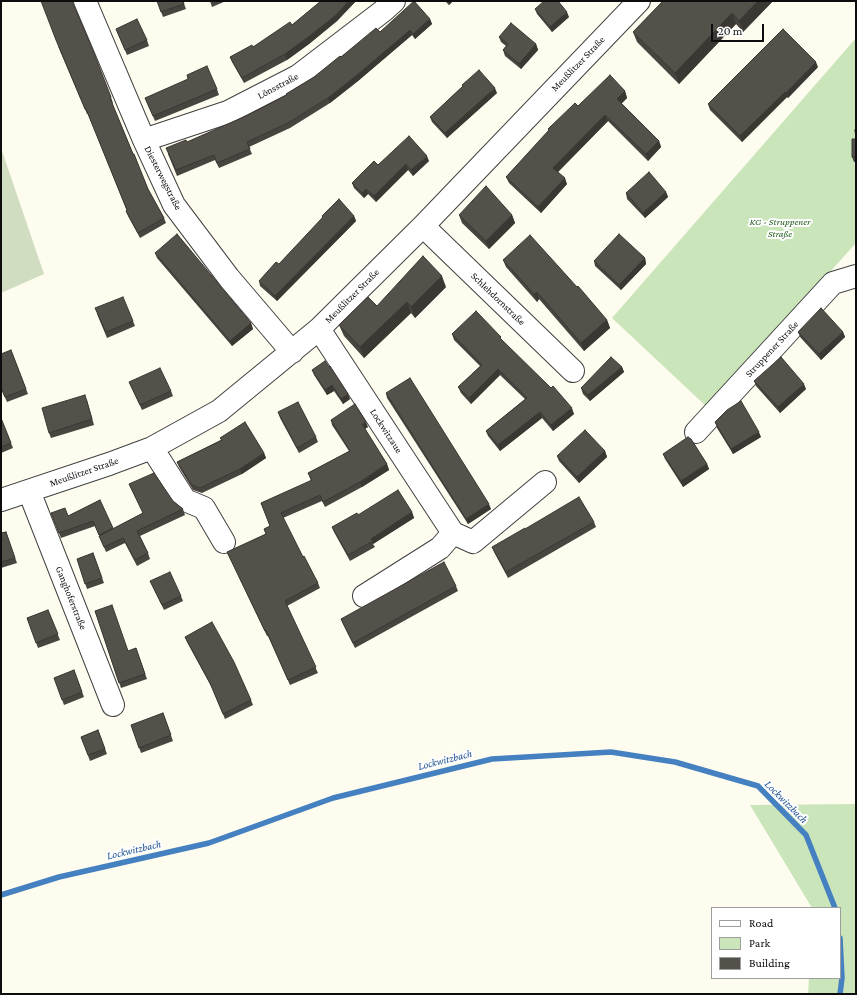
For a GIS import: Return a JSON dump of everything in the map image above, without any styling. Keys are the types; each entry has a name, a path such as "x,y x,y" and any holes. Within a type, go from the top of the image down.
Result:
{"street":[{"name":"Diesterwegstraße","path":"85,1 144,140 174,205 230,278 292,352"},
{"name":"Lönsstraße","path":"144,140 228,112 298,76 394,1"},
{"name":"Meußlitzer Straße","path":"1,500 152,448 219,411 319,329 423,226 639,1"},
{"name":"Schlehdornstraße","path":"423,226 573,371"},
{"name":"Struppener Straße","path":"696,432 833,283 856,276"},
{"name":"Lockwitzaue","path":"319,329 453,533"},
{"path":"152,448 185,500 204,508 224,542"},
{"path":"364,596 440,548 453,533 473,542 545,482"},
{"name":"Ganghoferstraße","path":"28,491 113,705"}],"green space":[{"name":"KG - Struppener Straße","path":"856,38 856,243 708,408 612,318"},
{"path":"1,148 44,274 1,293"},
{"path":"856,804 856,994 808,994 809,979 841,979 841,907 811,907 750,805"}],"building":[{"path":"41,1 72,1 133,154 148,189 164,218 138,233 126,211 127,210"},
{"path":"157,1 183,1 184,4 161,12"},
{"path":"321,1 349,1 335,16 285,54 242,78 230,57 252,45 253,47 290,22 292,25"},
{"path":"414,1 430,19 413,34 410,30 328,98 288,123 247,142 250,149 217,163 214,155 176,170 166,148 186,140 187,142 248,115 287,95 286,94 314,77 340,56 341,57 376,28 380,32"},
{"path":"544,1 558,1 567,12 550,27 535,9"},
{"path":"663,1 758,1 739,21 732,13 675,73 633,32"},
{"path":"137,19 147,40 125,50 116,29"},
{"path":"511,23 536,44 519,64 503,50 508,44 499,37"},
{"path":"783,29 816,62 786,93 785,92 740,136 708,104"},
{"path":"207,66 217,89 153,116 145,98 188,79 187,75"},
{"path":"479,70 495,88 445,133 430,117"},
{"path":"610,75 625,91 617,99 659,141 646,154 605,115 553,168 565,178 538,207 506,177 549,130 548,129 575,103 578,106"},
{"path":"409,136 427,156 411,170 406,164 374,196 366,189 362,193 352,183 374,161 378,165"},
{"path":"852,139 856,139 856,157 852,157"},
{"path":"649,172 666,192 643,213 626,193"},
{"path":"486,186 512,215 486,241 459,215"},
{"path":"339,199 354,216 275,296 259,281 276,262 279,264"},
{"path":"177,234 251,323 230,341 155,253"},
{"path":"619,234 645,258 619,285 594,261"},
{"path":"530,235 577,287 578,286 607,320 581,343 537,292 534,294 503,260"},
{"path":"423,256 442,276 411,307 407,302 360,347 339,325 368,297 377,306"},
{"path":"123,297 133,321 106,332 95,308"},
{"path":"821,308 843,332 819,354 798,332"},
{"path":"476,311 501,337 500,338 551,388 553,386 572,408 551,425 540,412 498,445 486,431 527,398 498,369 469,398 458,387 482,365 452,334"},
{"path":"11,350 26,389 5,397 1,388 1,354"},
{"path":"611,357 622,367 588,395 581,388"},
{"path":"781,357 804,384 778,407 754,381"},
{"path":"325,361 329,367 330,366 348,394 341,399 332,385 325,390 312,370"},
{"path":"160,368 171,391 140,405 129,382"},
{"path":"410,378 489,504 466,519 386,393"},
{"path":"85,395 92,419 49,433 42,408"},
{"path":"741,401 759,432 731,449 715,422 727,410"},
{"path":"298,402 316,437 297,448 278,412"},
{"path":"355,404 366,422 362,424 387,464 360,482 323,502 320,495 281,513 318,583 285,601 316,667 288,680 266,630 265,631 227,552 266,534 264,529 270,526 261,503 312,480 308,473 350,451 331,420"},
{"path":"1,418 11,443 1,447"},
{"path":"245,422 264,453 240,469 200,488 192,485 177,462 222,440 220,438"},
{"path":"585,430 605,451 577,477 557,456"},
{"path":"688,437 691,439 707,464 681,481 663,454"},
{"path":"154,473 173,501 183,509 137,531 148,553 135,560 123,538 104,547 99,536 143,513 129,484"},
{"path":"398,490 412,512 371,539 373,541 348,555 332,527 357,513 358,515"},
{"path":"579,497 594,522 506,572 492,547"},
{"path":"100,500 113,528 99,535 93,521 59,533 51,513 65,508 68,516"},
{"path":"6,532 15,558 1,562 1,533"},
{"path":"93,553 102,578 85,584 77,559"},
{"path":"444,562 456,586 353,643 341,619"},
{"path":"170,572 181,596 162,605 150,581"},
{"path":"112,605 128,651 136,648 145,674 119,683 95,611"},
{"path":"48,610 58,634 36,643 27,618"},
{"path":"212,622 234,662 251,700 223,714 210,683 185,637"},
{"path":"74,670 82,692 62,700 54,678"},
{"path":"163,713 171,735 139,748 131,725"},
{"path":"98,730 105,749 88,755 81,737"}],"waterway":[{"name":"Lockwitzbach","path":"1,895 59,877 209,843 333,798 492,759 611,752 675,762 758,786 806,835 835,907"},
{"name":"Lockwitzbach","path":"840,994 842,978 841,958"}]}
